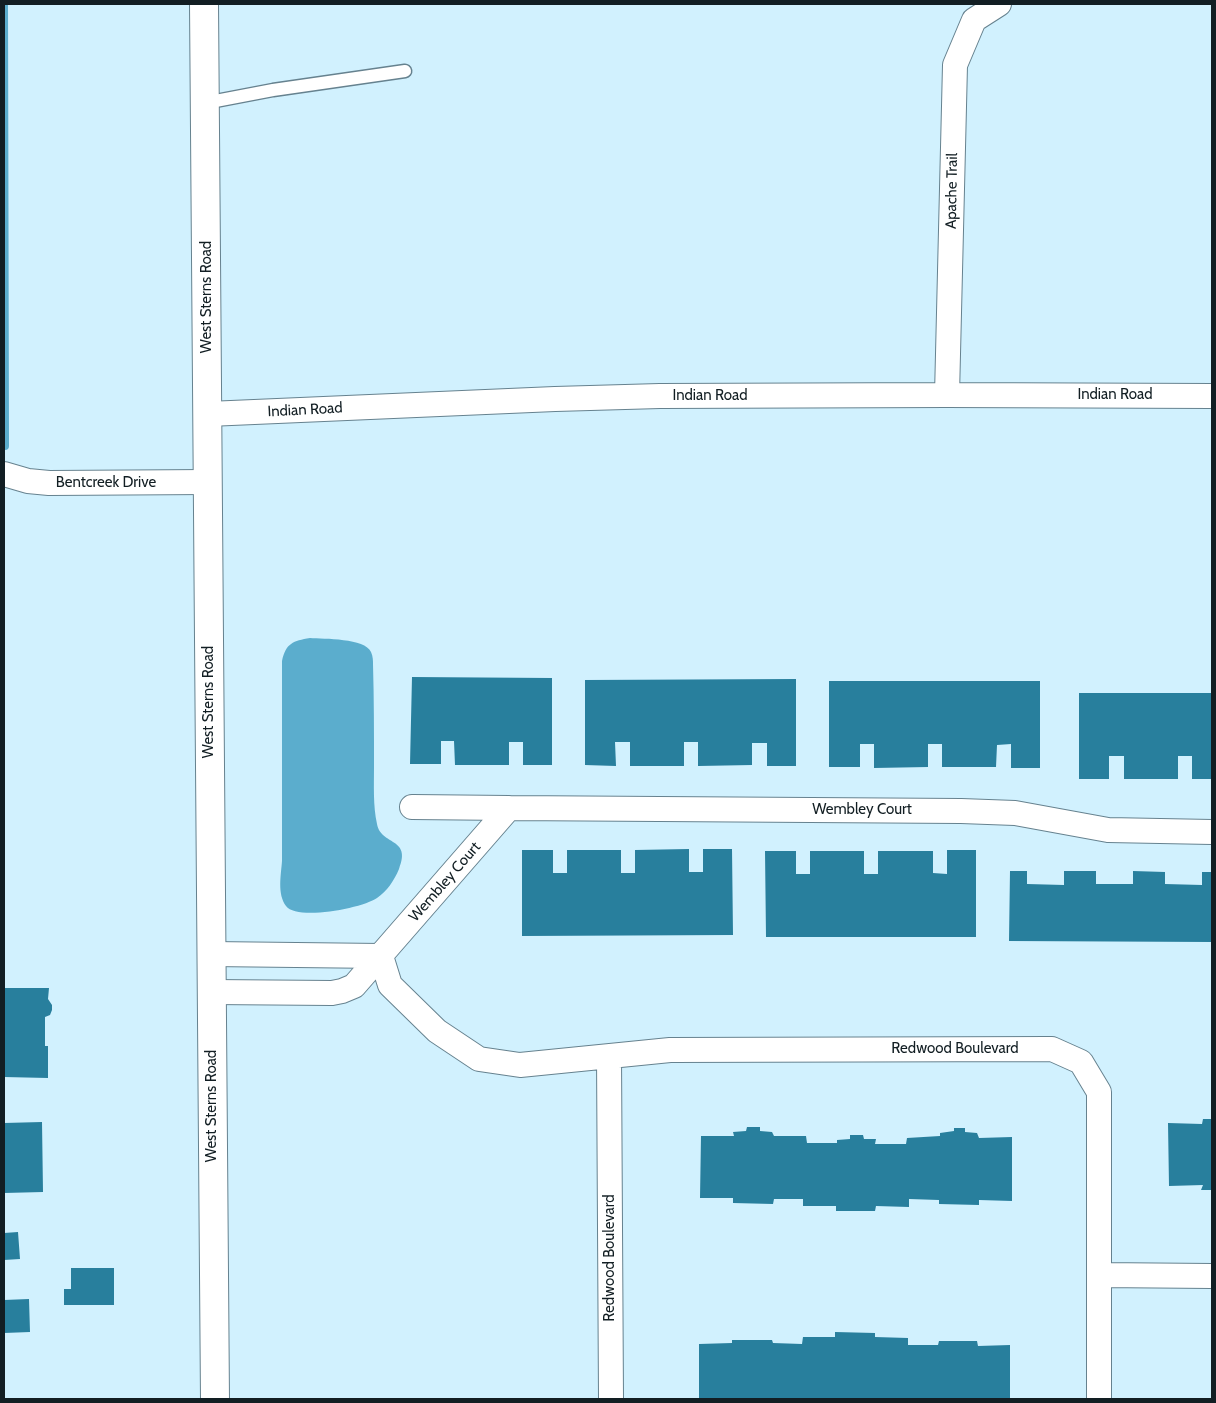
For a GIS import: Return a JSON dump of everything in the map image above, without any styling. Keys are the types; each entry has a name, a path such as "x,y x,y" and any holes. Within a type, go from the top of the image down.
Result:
{"main road":[{"name":"West Sterns Road","path":"204,4 215,1399"}],"street":[{"name":"Apache Trail","path":"948,395 955,65 974,20 998,4"},
{"name":"Indian Road","path":"208,414 660,396 1212,396"},
{"name":"Bentcreek Drive","path":"4,474 28,481 50,483 208,482"},
{"name":"Wembley Court","path":"412,808 969,811 1014,813 1108,830 1212,832"},
{"name":"Wembley Court","path":"212,992 332,993 342,992 354,986 509,808"},
{"path":"211,954 381,956"},
{"name":"Redwood Boulevard","path":"381,956 390,985 437,1031 479,1059 520,1064 670,1050 1052,1049 1081,1062 1099,1092 1099,1399"},
{"name":"Redwood Boulevard","path":"609,1056 611,1399"},
{"path":"1099,1275 1212,1276"}],"lane":[{"path":"205,103 273,90 405,71"}],"water":[{"path":"310,638 334,639 361,644 367,647 372,654 374,796 377,824 384,836 399,846 402,852 399,869 392,882 377,898 358,906 316,913 292,910 286,906 281,896 280,884 282,861 282,661 286,650 291,644"}],"building":[{"path":"412,677 552,678 552,765 523,765 523,742 509,742 509,765 455,765 454,741 441,741 441,764 410,764"},
{"path":"796,679 796,766 767,766 767,743 752,743 752,765 698,766 698,742 684,742 684,766 630,766 630,742 615,742 616,766 585,765 585,680"},
{"path":"829,681 1040,681 1040,768 1011,768 1011,744 997,745 996,767 942,767 942,744 928,744 928,767 874,768 874,744 860,744 860,767 829,767"},
{"path":"1079,693 1212,693 1212,779 1192,779 1192,756 1178,756 1178,779 1124,779 1124,756 1109,756 1109,779 1079,779"},
{"path":"689,849 689,872 703,872 703,849 732,849 733,935 522,936 522,850 553,850 553,873 567,873 567,850 621,850 621,873 635,873 635,850"},
{"path":"947,850 976,850 976,937 766,937 765,851 796,851 796,874 810,874 810,851 864,851 864,874 878,874 878,851 933,851 933,873 947,874"},
{"path":"1010,871 1027,871 1027,884 1064,885 1064,871 1096,871 1096,884 1133,884 1133,871 1165,872 1165,884 1202,885 1202,872 1212,872 1212,942 1009,941"},
{"path":"4,988 49,988 48,999 52,1005 52,1010 50,1015 45,1017 45,1046 48,1046 48,1078 4,1077"},
{"path":"1203,1119 1212,1119 1212,1190 1201,1190 1203,1185 1169,1186 1168,1123 1202,1124"},
{"path":"42,1122 43,1192 4,1193 4,1123"},
{"path":"747,1127 760,1127 760,1131 772,1132 774,1136 806,1136 807,1143 837,1143 837,1140 850,1139 850,1135 863,1135 864,1139 876,1139 875,1144 906,1144 907,1138 940,1136 940,1133 954,1131 954,1128 965,1128 965,1132 977,1133 979,1138 1012,1137 1012,1201 979,1200 979,1205 939,1204 939,1200 909,1199 909,1207 876,1206 875,1211 836,1211 836,1206 803,1206 803,1199 774,1199 773,1204 733,1203 733,1198 700,1198 701,1136 734,1136 733,1132 746,1131"},
{"path":"18,1232 20,1259 4,1260 4,1233"},
{"path":"71,1268 114,1268 114,1305 64,1305 64,1289 71,1289"},
{"path":"29,1299 30,1332 4,1333 4,1300"},
{"path":"835,1332 875,1333 875,1337 908,1338 908,1345 938,1345 939,1341 977,1341 978,1346 1010,1345 1010,1399 699,1399 699,1344 732,1343 732,1340 772,1340 773,1343 802,1344 803,1337 835,1337"}],"waterway":[{"path":"4,4 5,446"}]}
